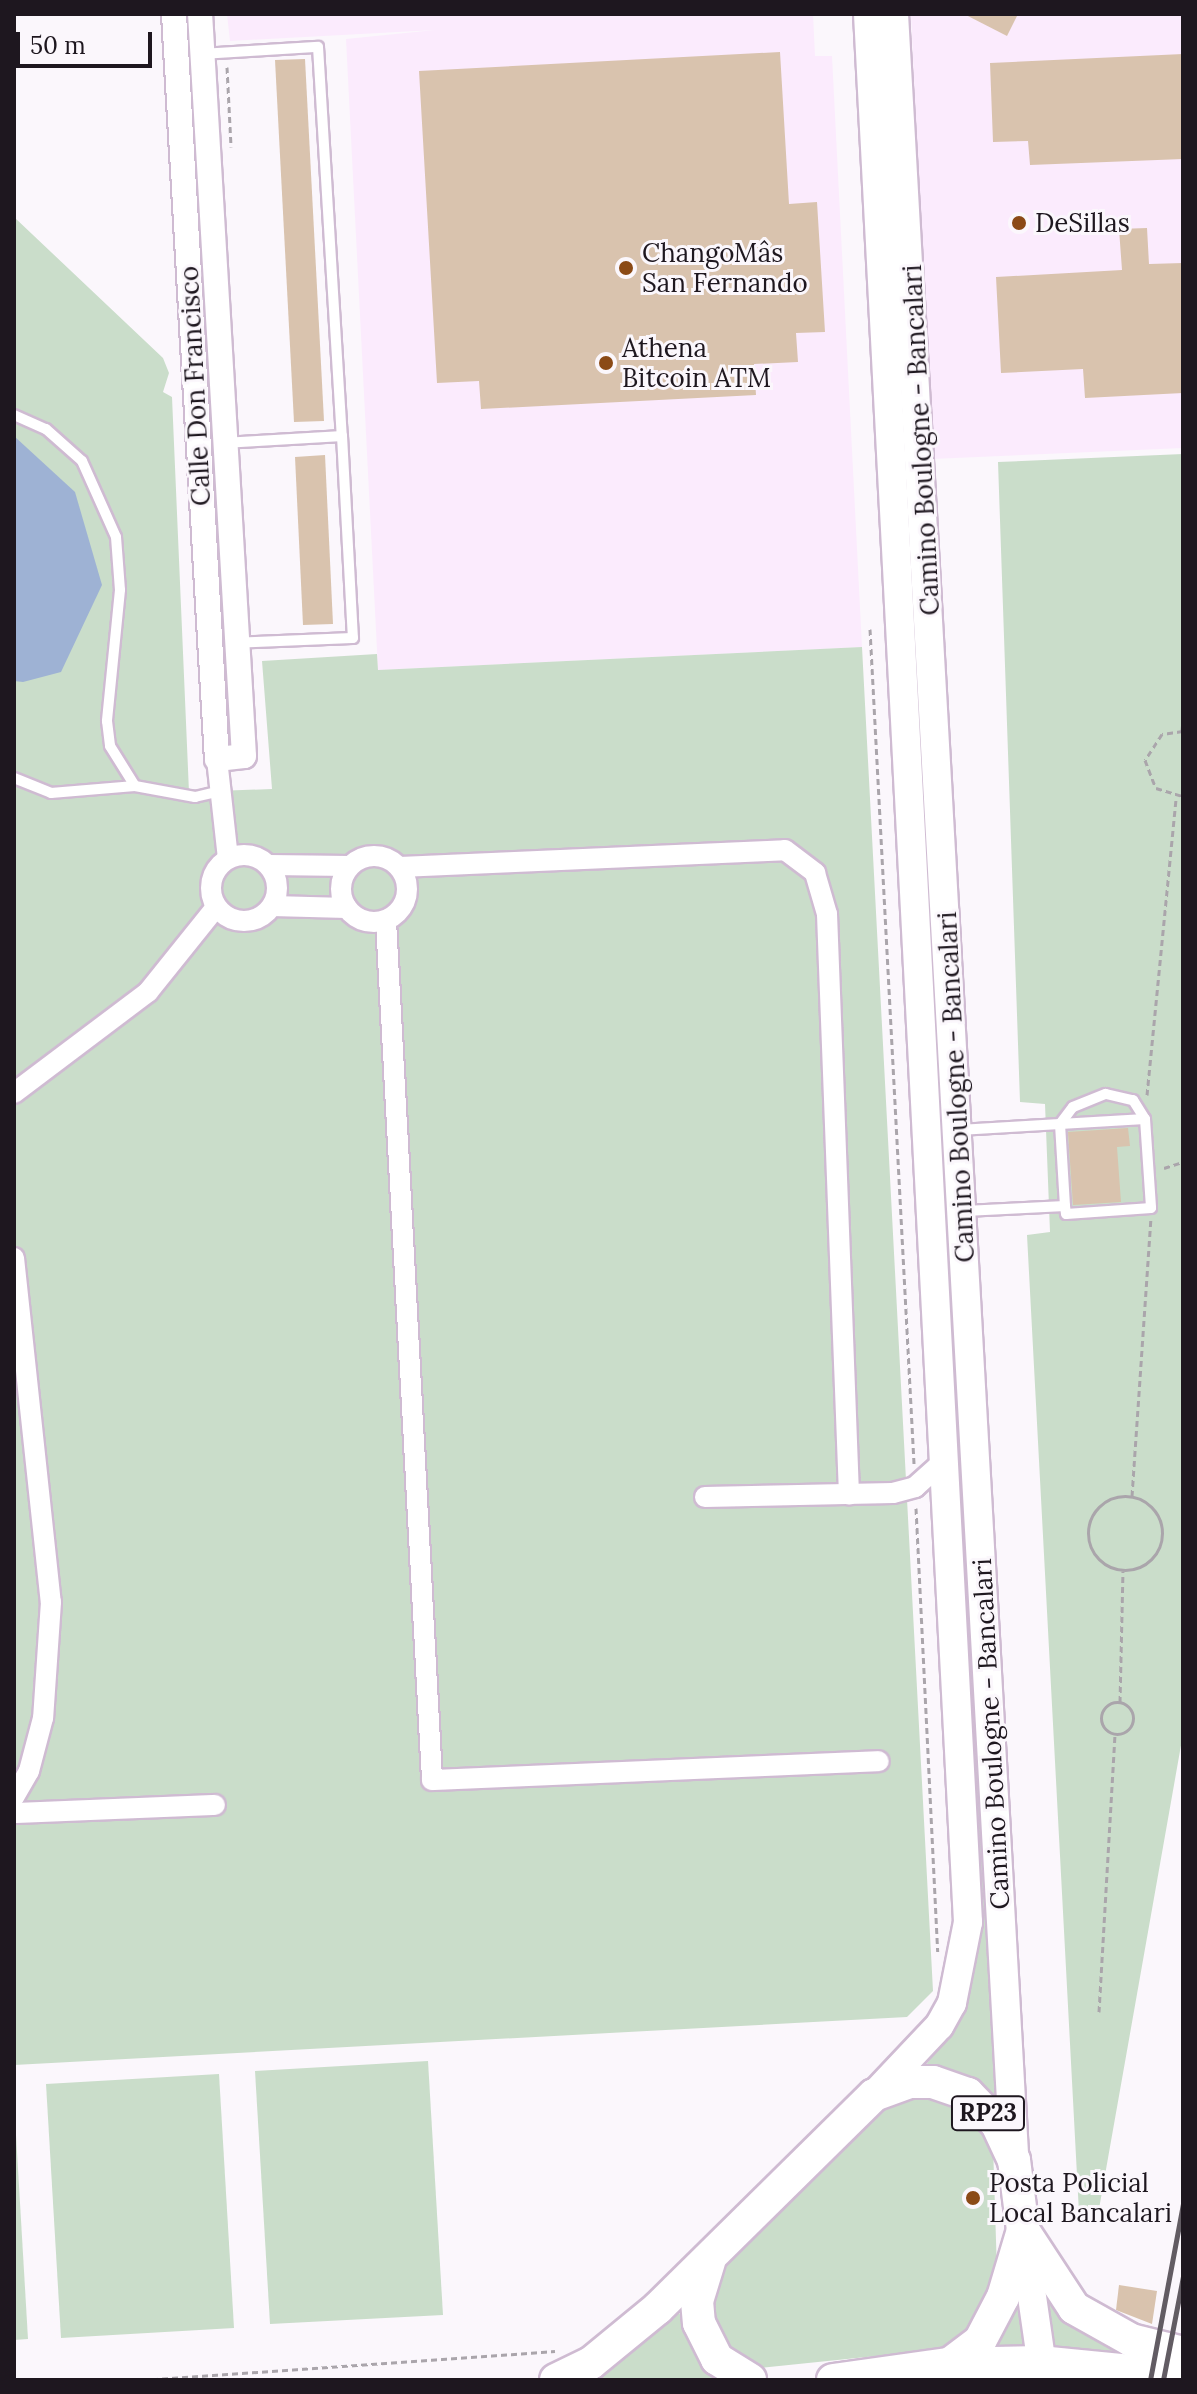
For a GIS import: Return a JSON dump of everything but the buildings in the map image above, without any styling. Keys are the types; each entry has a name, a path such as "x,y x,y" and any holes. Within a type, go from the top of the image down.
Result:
{"main road":[{"name":"Camino Boulogne - Bancalari","path":"868,14 968,1922 952,2003 939,2026 874,2095"},
{"name":"Camino Boulogne - Bancalari","path":"894,14 959,1130 1014,2160"},
{"name":"RP23","path":"874,2095 933,2082 968,2094 997,2124 1014,2160 1023,2230 1074,2308 1131,2340 1183,2353"},
{"path":"560,2365 615,2345 710,2259 874,2095"},
{"path":"1023,2230 1042,2371"},
{"path":"969,2374 992,2323 1023,2230"},
{"path":"710,2259 700,2284 699,2323 717,2359 750,2380"},
{"path":"833,2380 1042,2371 1183,2376"}],"street":[{"name":"Calle Don Francisco","path":"174,14 217,759 244,756 200,14"},
{"path":"217,759 228,858 210,886 216,907 245,921 272,906 347,908 365,921 386,921"},
{"path":"228,858 250,855 269,865 349,866 369,856 400,867 785,850 815,873 827,914 849,1495"},
{"path":"269,865 278,885 272,906"},
{"path":"347,908 341,887 349,866"},
{"path":"400,867 407,897 386,921 432,1780 879,1761"},
{"path":"14,1093 148,992 216,907"},
{"path":"14,1258 51,1602 43,1718 29,1771 14,1797"},
{"path":"705,1497 849,1495 915,1487 943,1462"},
{"path":"14,1813 215,1805"}],"lane":[{"path":"176,56 318,47 342,436 353,638 210,644"},
{"path":"14,415 46,429 82,461 116,537 120,590 107,721 110,746 135,786"},
{"path":"198,444 342,436"},
{"path":"14,778 51,793 135,786 195,797 222,791"},
{"path":"1106,1094 1133,1100 1145,1119 1151,1208 1066,1214 1060,1124 1073,1107 1106,1094"},
{"path":"959,1130 1145,1119"},
{"path":"963,1211 1065,1206"}],"path":[{"path":"870,629 938,1967"},
{"path":"1183,719 1183,731 1153,741 1145,760 1149,780 1176,797 1183,796"},
{"path":"1145,1119 1176,797"},
{"path":"1149,1172 1183,1162"},
{"path":"1132,1496 1151,1208"},
{"path":"1132,1496 1153,1508 1163,1531 1156,1555 1123,1571 1100,1561 1088,1528 1108,1499 1132,1496"},
{"path":"1099,2012 1115,1734 1133,1719 1120,1702 1123,1571"},
{"path":"1115,1734 1105,1729 1101,1714 1120,1702"},
{"path":"142,2380 560,2365"}],"shaded area":[{"path":"227,14 813,14 815,56 832,56 862,647 378,670 346,39 435,30 230,41"},
{"path":"911,14 1183,14 1183,448 932,459"}],"green space":[{"path":"14,217 163,358 169,373 163,392 172,397 189,792 272,789 262,661 377,654 378,670 862,647 933,1991 907,2017 14,2065"},
{"path":"1183,454 1183,1734 1099,2209 1079,2213 1027,1235 1050,1232 1045,1104 1020,1102 998,462"},
{"path":"948,1220 1005,2106 924,2068 957,2020 976,1961"},
{"path":"428,2061 443,2315 270,2324 255,2071"},
{"path":"219,2074 234,2328 61,2338 46,2084"},
{"path":"922,2094 971,2112 993,2145 997,2272 983,2322 944,2349 760,2368 723,2345 709,2314 724,2260 882,2110"},
{"path":"14,2101 28,2339 14,2340"},
{"path":"1016,2281 1028,2349 994,2348"},
{"path":"1039,2286 1150,2357 1052,2351"},
{"path":"677,2310 724,2380 588,2380 641,2344"}],"water":[{"path":"14,436 75,492 102,585 61,672 23,682 14,681"}],"railway":[{"path":"1150,2380 1183,2204"},
{"path":"1163,2380 1183,2276"}],"place":[{"name":"DeSillas","path":"1019,223"},
{"name":"ChangoMâs San Fernando","path":"626,268"},
{"name":"Athena Bitcoin ATM","path":"606,363"},
{"name":"Posta Policial Local Bancalari","path":"973,2198"}]}
